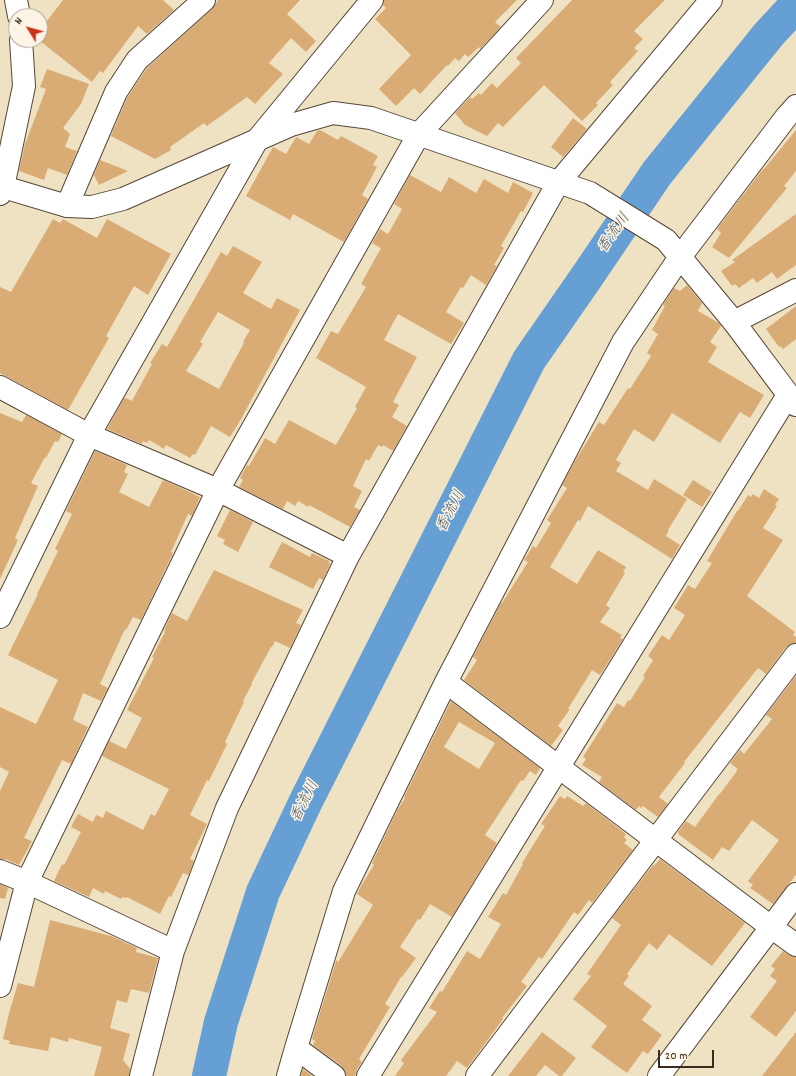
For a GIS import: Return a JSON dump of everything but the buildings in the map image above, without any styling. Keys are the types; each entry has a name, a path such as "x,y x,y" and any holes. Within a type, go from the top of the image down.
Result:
{"street":[{"path":"67,206 116,92 137,60 204,0"},
{"path":"0,617 89,435 257,140 372,0"},
{"path":"0,986 27,882 218,490 419,134 542,0"},
{"path":"140,1076 173,951 227,808 348,556 558,183 711,0"},
{"path":"22,48 24,86 1,189 67,206 92,206 123,199 291,125 334,113 371,118 590,193 666,240 734,322 792,400 558,767 368,1076"},
{"path":"288,1076 344,891 446,682 623,342 680,257 793,114"},
{"path":"734,322 796,290"},
{"path":"0,387 89,435 218,490 348,556"},
{"path":"478,1076 796,655"},
{"path":"446,682 655,841 796,945"},
{"path":"0,871 27,882 173,951"},
{"path":"659,1076 796,894"},
{"path":"296,1048 334,1076"}],"waterway":[{"name":"香流川","path":"209,1076 221,1022 263,892 306,801 529,360 657,173 769,34 796,5"}]}
